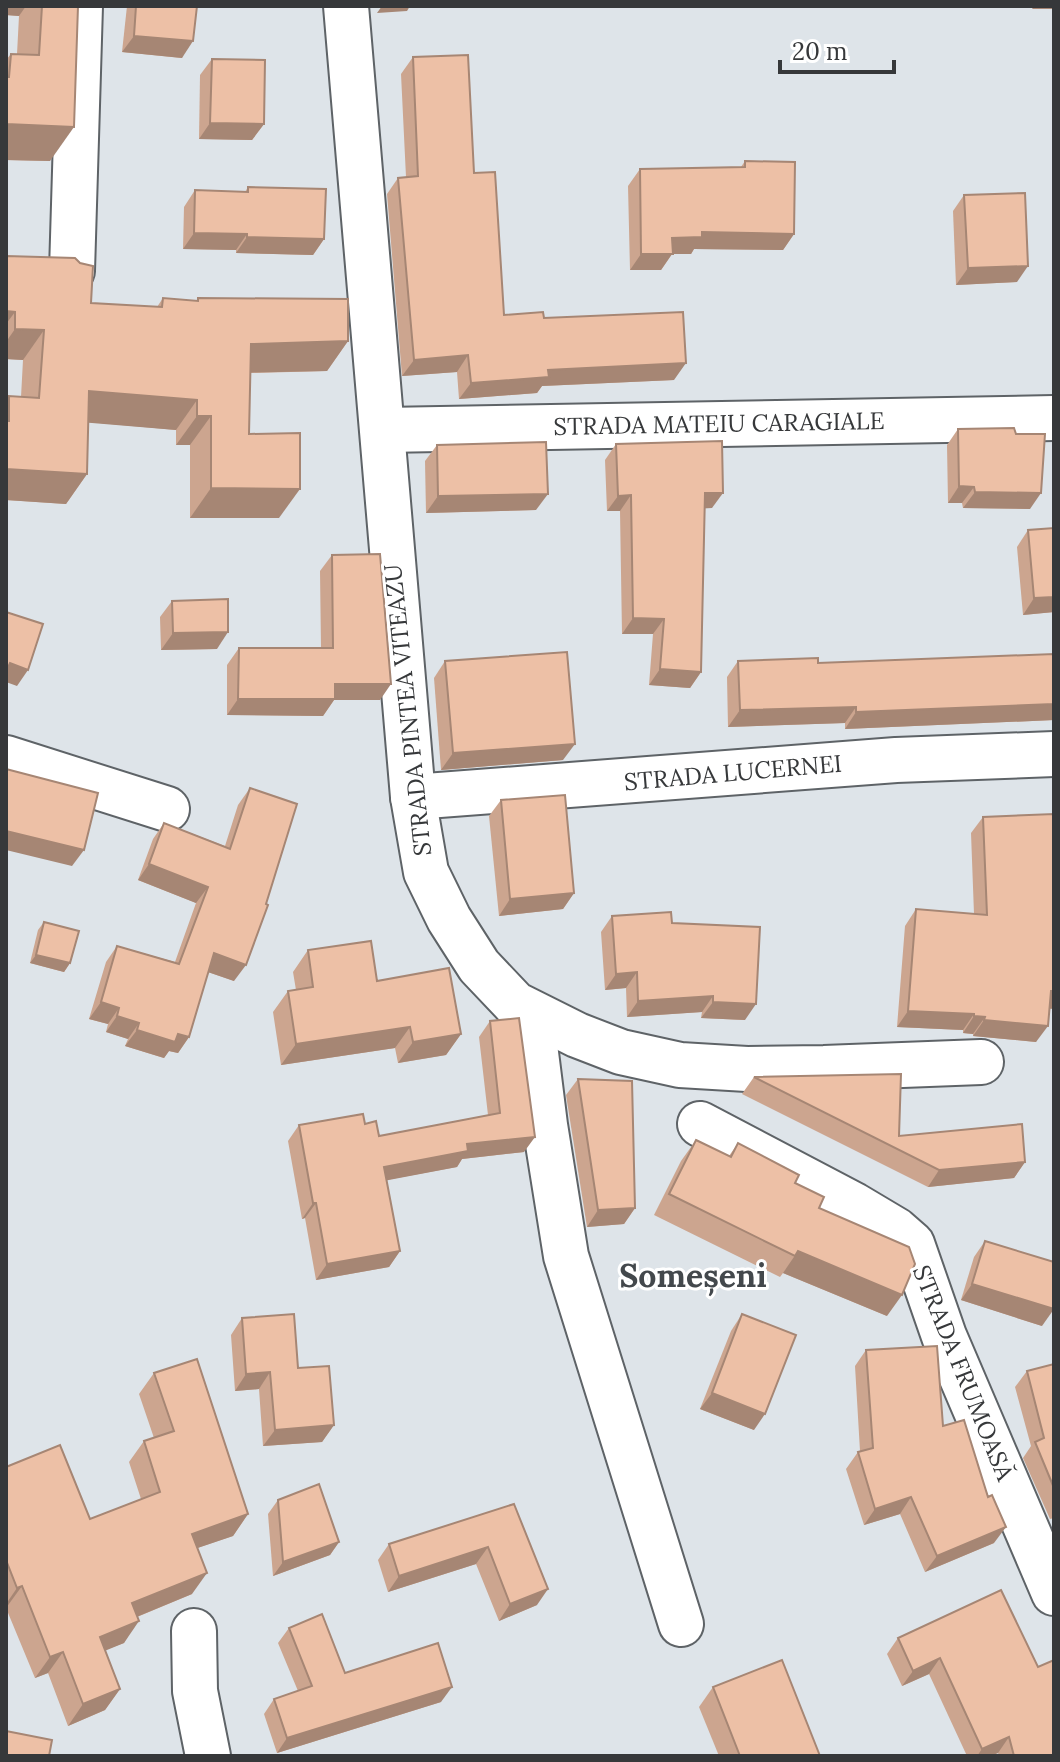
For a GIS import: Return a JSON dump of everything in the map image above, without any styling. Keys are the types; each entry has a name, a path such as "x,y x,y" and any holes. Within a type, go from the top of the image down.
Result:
{"street":[{"path":"72,271 80,6"},
{"name":"STRADA PINTEA VITEAZU","path":"346,6 413,797 426,872 449,919 479,966 515,1004 621,1052 680,1065 809,1069 981,1062"},
{"name":"STRADA MATEIU CARAGIALE","path":"384,430 1054,418"},
{"name":"STRADA LUCERNEI","path":"413,797 896,760 1054,754"},
{"path":"6,758 167,809"},
{"path":"531,1013 566,1256 681,1624"},
{"name":"STRADA FRUMOASĂ","path":"700,1124 854,1205 896,1230 912,1244 944,1336 1054,1593"},
{"path":"194,1631 195,1691 208,1756"}],"building":[{"path":"42,6 78,6 74,127 6,124 6,77 9,77 11,54 39,55"},
{"path":"136,6 197,6 193,41 134,36"},
{"path":"468,55 474,173 495,172 504,315 543,312 544,318 683,312 686,363 548,370 549,377 471,383 468,355 414,360 398,178 418,176 413,57"},
{"path":"212,59 265,60 264,124 210,123"},
{"path":"745,161 795,162 794,234 702,232 702,237 672,238 673,254 641,254 640,169 745,167"},
{"path":"248,187 326,189 324,239 194,233 195,190 248,192"},
{"path":"1025,193 1028,266 968,268 964,195"},
{"path":"6,256 75,258 80,263 93,266 91,303 162,307 163,298 198,301 198,298 348,299 348,341 251,344 249,434 300,433 300,489 211,488 211,416 197,416 197,400 89,391 87,474 6,469 9,396 39,398 44,330 15,329 15,312 6,311"},
{"path":"1014,428 1016,434 1045,434 1041,493 975,492 974,487 959,486 958,429"},
{"path":"722,441 723,493 705,493 701,672 660,669 664,619 633,618 631,495 618,496 616,444"},
{"path":"546,442 548,494 438,496 437,445"},
{"path":"1054,528 1054,597 1034,598 1028,530"},
{"path":"380,554 391,684 335,684 335,699 238,699 239,648 333,648 332,555"},
{"path":"228,599 228,632 173,633 172,601"},
{"path":"6,612 43,624 28,670 10,663 6,672"},
{"path":"567,652 575,744 453,753 445,661"},
{"path":"1054,654 1054,704 856,712 856,707 740,710 738,661 818,658 818,663"},
{"path":"6,769 98,793 84,850 6,831"},
{"path":"250,788 297,804 268,905 246,965 214,953 189,1037 178,1034 175,1042 137,1030 139,1023 117,1016 119,1008 101,1002 117,946 179,964 208,887 149,864 164,823 230,849"},
{"path":"565,795 574,893 510,899 501,800"},
{"path":"1054,814 1054,991 1051,991 1048,1026 984,1020 985,1017 974,1014 908,1011 916,909 987,915 983,817"},
{"path":"671,912 672,923 760,927 756,1004 713,1002 713,996 638,1001 637,972 616,974 612,916"},
{"path":"44,922 79,931 70,963 36,955"},
{"path":"371,941 377,981 449,968 461,1034 413,1042 410,1027 296,1044 288,991 313,987 308,950"},
{"path":"519,1018 535,1137 467,1144 468,1151 384,1167 400,1251 327,1264 299,1125 363,1114 365,1124 376,1121 379,1136 500,1113 490,1021"},
{"path":"901,1074 899,1136 1022,1124 1025,1162 939,1170 754,1077"},
{"path":"578,1079 632,1081 635,1208 598,1210"},
{"path":"696,1140 731,1157 738,1143 799,1175 795,1183 824,1197 819,1208 909,1247 915,1264 902,1295 798,1251 795,1256 669,1194"},
{"path":"985,1241 1054,1262 1054,1309 972,1284"},
{"path":"294,1314 298,1368 329,1366 334,1425 275,1430 270,1372 246,1374 242,1318"},
{"path":"742,1314 796,1335 765,1414 712,1393"},
{"path":"937,1346 943,1426 964,1420 988,1497 992,1495 1006,1527 937,1556 911,1497 875,1509 858,1452 873,1448 866,1350"},
{"path":"197,1359 248,1514 192,1534 207,1573 132,1603 139,1621 100,1637 120,1689 83,1704 63,1652 50,1657 22,1586 17,1588 6,1560 6,1467 60,1445 90,1519 160,1492 144,1441 174,1431 154,1373"},
{"path":"1054,1364 1054,1488 1035,1442 1044,1438 1027,1371"},
{"path":"319,1484 339,1542 283,1562 278,1500"},
{"path":"514,1504 548,1589 510,1604 488,1547 399,1576 389,1544"},
{"path":"1001,1590 1038,1667 1054,1660 1054,1756 1014,1756 1009,1737 982,1749 940,1658 913,1671 898,1638"},
{"path":"322,1614 345,1673 438,1643 452,1687 287,1738 274,1699 312,1686 289,1628"},
{"path":"782,1660 820,1756 740,1756 713,1687"},
{"path":"6,1731 52,1740 49,1756 6,1756"}],"district":[{"name":"Someșeni","path":"693,1276"}]}
